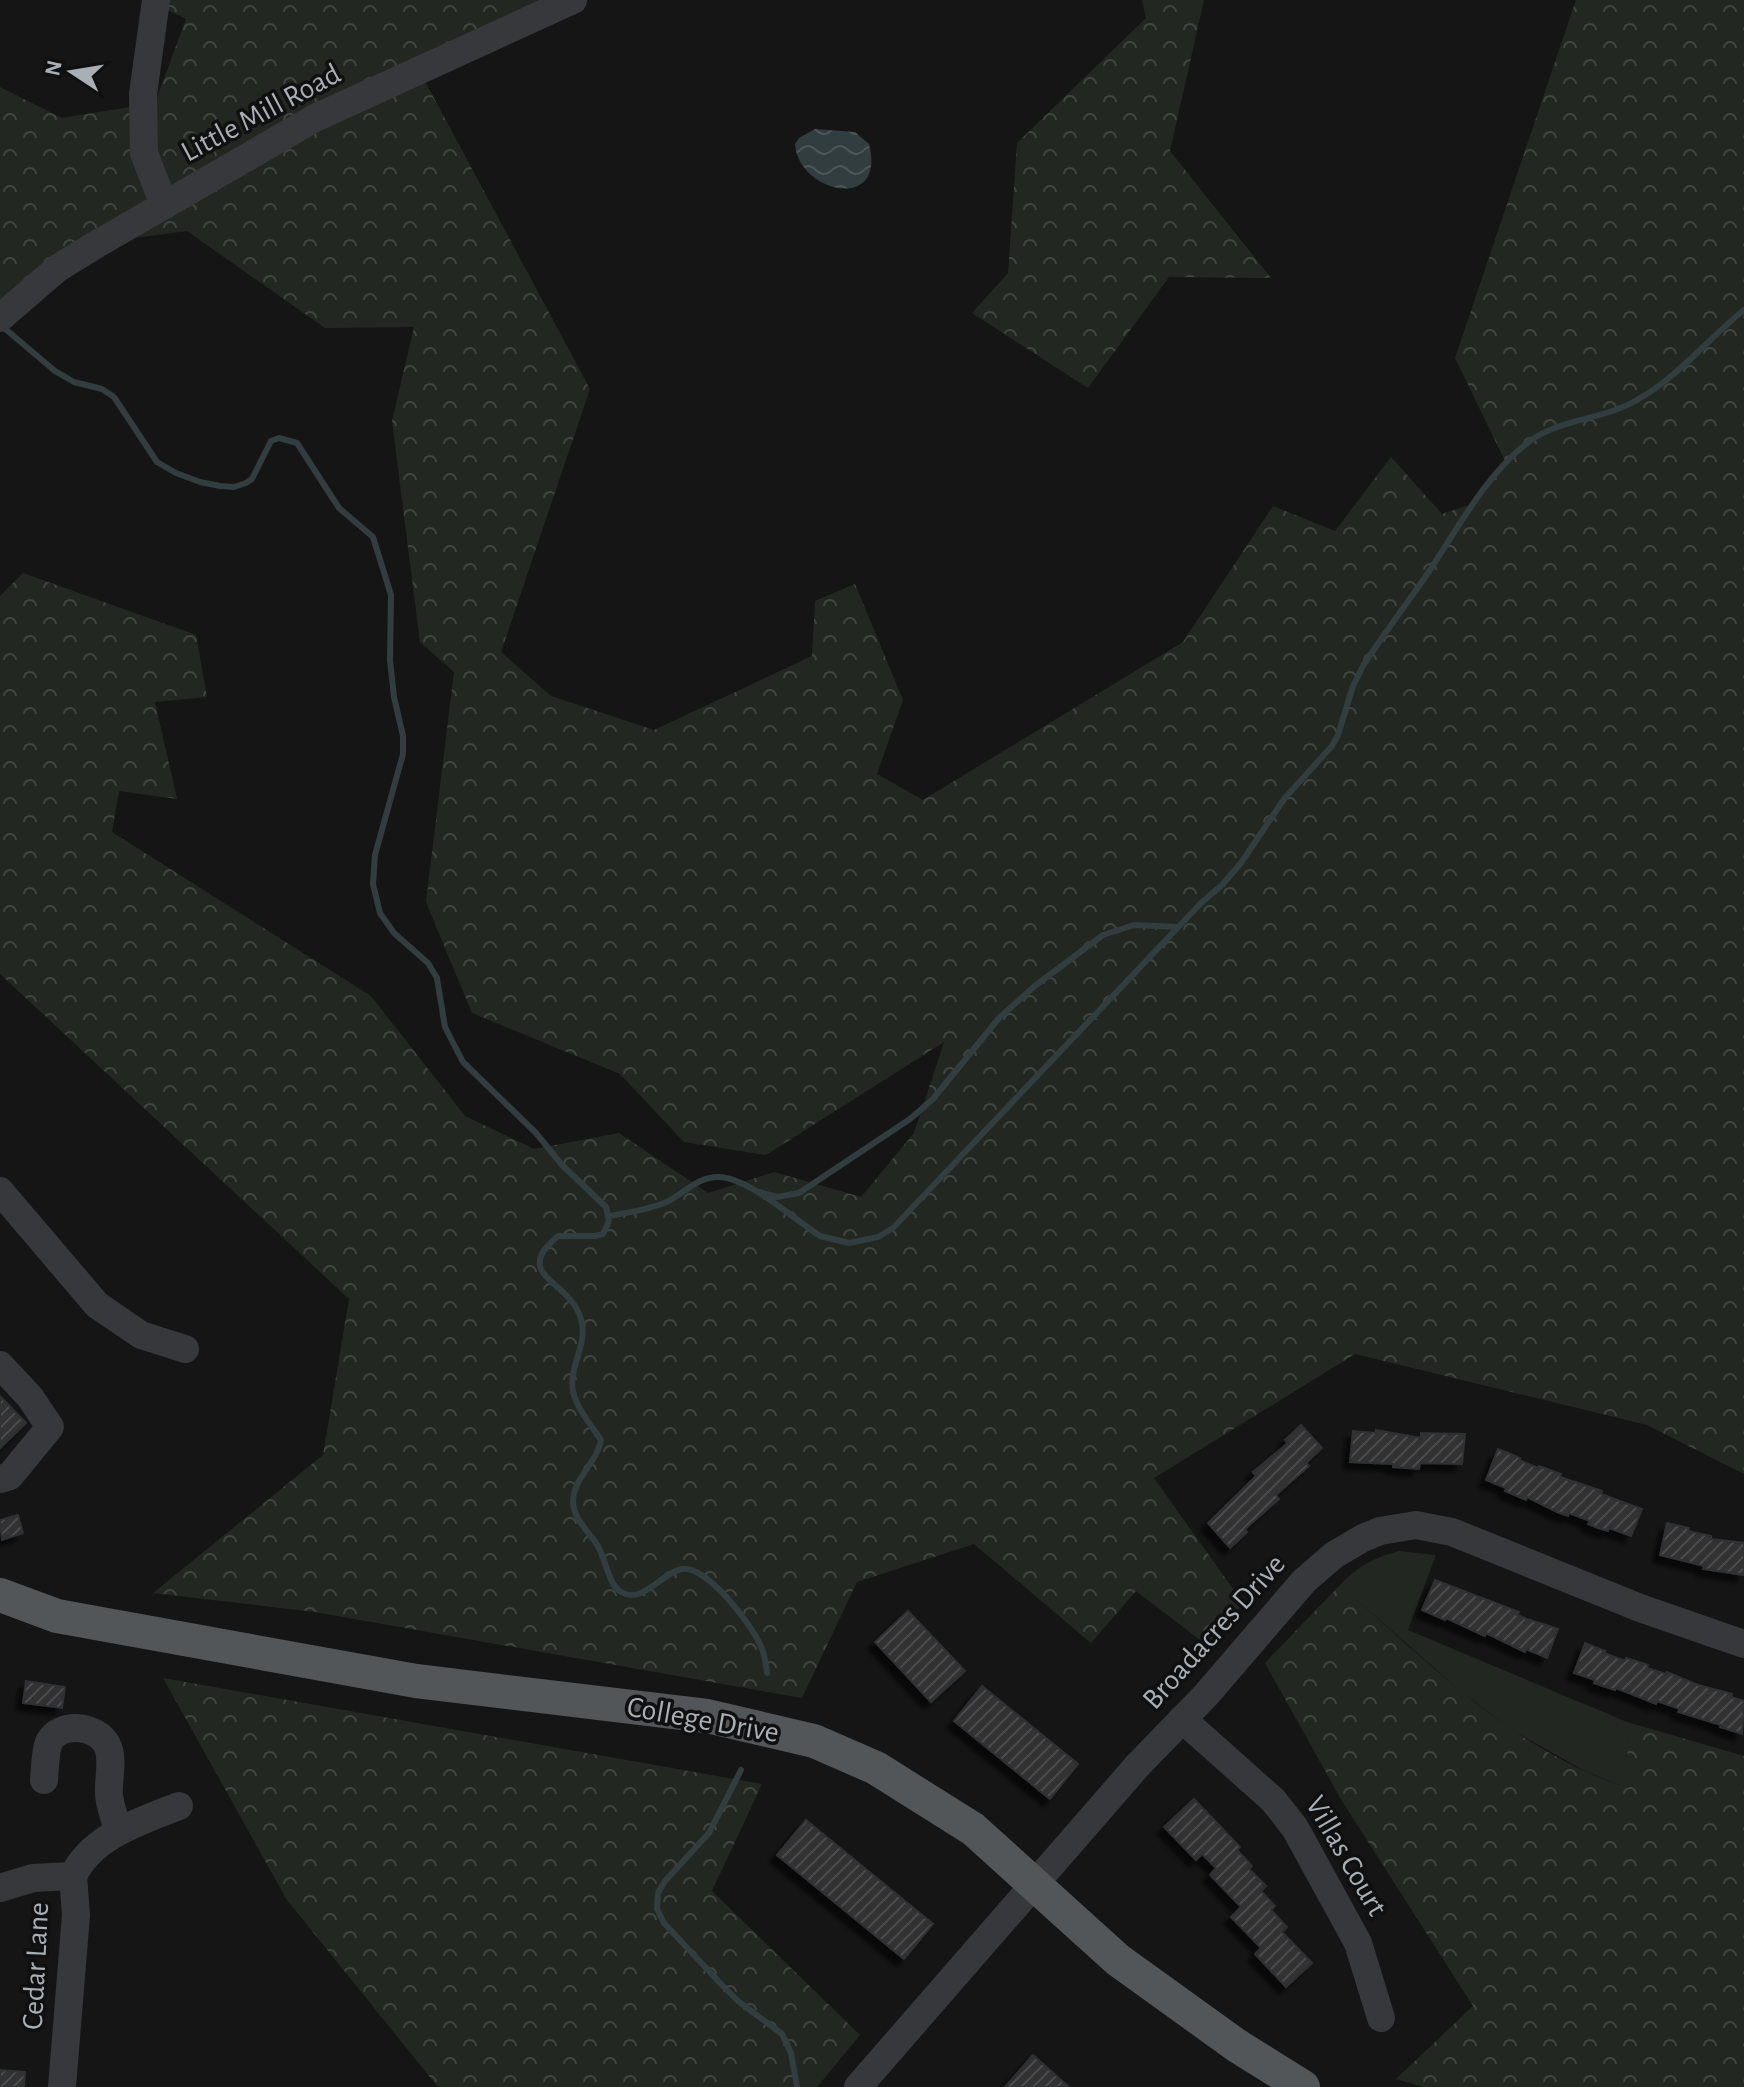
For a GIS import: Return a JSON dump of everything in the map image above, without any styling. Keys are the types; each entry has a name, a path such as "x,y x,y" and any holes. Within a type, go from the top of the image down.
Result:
{"main road":[{"name":"College Drive","path":"0,1595 57,1616 416,1681 707,1716 814,1741 876,1768 973,1829 1118,1960 1236,2045 1303,2087"}],"street":[{"path":"156,0 143,94 144,153 164,205"},
{"name":"Little Mill Road","path":"0,318 58,268 315,118 573,0"},
{"path":"0,1191 97,1305 141,1335 185,1349"},
{"path":"0,1365 30,1397 50,1427 10,1476 0,1479"},
{"name":"Broadacres Drive","path":"858,2087 1138,1765 1304,1581 1334,1555 1363,1538 1416,1525 1452,1532 1640,1608 1744,1644"},
{"name":"Villas Court","path":"1182,1719 1273,1800 1295,1828 1358,1943 1381,2018"},
{"path":"44,1780 49,1743 55,1736 81,1727 96,1732 106,1743 110,1755 109,1799 118,1831"},
{"path":"73,1876 79,1863 118,1831 179,1806"},
{"name":"Cedar Lane","path":"0,1888 33,1878 73,1876 76,1915 62,2087"}],"green space":[{"path":"147,0 563,0 420,72 590,389 501,652 551,696 654,730 812,656 815,601 855,584 903,700 877,774 923,800 1183,642 1273,506 1335,531 1391,457 1442,514 1472,504 1505,461 1455,358 1576,0 1744,0 1744,1474 1647,1425 1355,1354 1154,1478 1243,1603 1208,1646 1136,1591 1091,1643 974,1544 857,1582 802,1698 315,1612 153,1593 323,1455 349,1299 0,974 0,596 23,573 196,635 207,697 155,702 177,799 119,791 112,832 371,996 465,1116 534,1149 619,1133 708,1193 774,1172 861,1197 914,1133 944,1042 766,1155 684,1142 620,1074 472,1013 426,902 454,672 420,642 392,421 414,327 325,328 187,231 103,242 0,326 0,87 62,118 155,103 186,19"},
{"path":"1142,0 1204,0 1170,151 1271,278 1169,277 1088,388 972,313 1008,273 1017,143 1146,18"},
{"path":"1399,1551 1436,1555 1408,1630 1627,1722 1629,1789 1585,1771 1512,1730 1458,1689 1340,1585 1367,1564"},
{"path":"1340,1585 1475,1702 1548,1752 1587,1772 1628,1788 1627,1722 1744,1756 1744,2087 1423,2087 1396,2079 1473,2006 1342,1801 1265,1663"},
{"path":"163,1678 762,1784 712,1891 860,2035 817,2087 438,2087 287,1900"}],"water":[{"path":"815,129 855,132 869,144 871,166 865,180 854,187 840,188 824,184 810,174 800,161 795,144"}],"building":[{"path":"0,1396 26,1423 0,1448"},
{"path":"1301,1425 1322,1448 1306,1463 1309,1466 1276,1495 1279,1499 1245,1529 1247,1532 1230,1548 1208,1523 1256,1476 1253,1472 1288,1443 1285,1440"},
{"path":"1376,1430 1421,1438 1421,1433 1465,1434 1462,1464 1420,1463 1419,1469 1350,1462 1353,1431 1376,1433"},
{"path":"1498,1449 1642,1509 1631,1536 1609,1528 1608,1531 1598,1528 1588,1524 1590,1521 1557,1512 1527,1497 1526,1500 1486,1480"},
{"path":"18,1515 23,1533 2,1540 0,1520"},
{"path":"1667,1523 1711,1536 1711,1539 1744,1543 1744,1575 1703,1569 1704,1566 1660,1555"},
{"path":"1435,1580 1558,1629 1547,1658 1422,1610"},
{"path":"908,1611 965,1671 931,1702 875,1642"},
{"path":"1585,1643 1625,1661 1626,1658 1648,1665 1647,1668 1732,1694 1731,1697 1744,1701 1742,1734 1678,1712 1680,1709 1657,1701 1656,1704 1594,1683 1595,1680 1574,1673"},
{"path":"26,1681 65,1687 62,1708 23,1703"},
{"path":"982,1686 1078,1764 1050,1799 954,1721"},
{"path":"1194,1799 1240,1847 1237,1850 1252,1866 1249,1869 1266,1886 1261,1891 1275,1906 1271,1910 1287,1927 1282,1932 1312,1963 1286,1987 1255,1954 1261,1948 1231,1917 1241,1907 1210,1875 1216,1868 1202,1854 1196,1860 1164,1827"},
{"path":"806,1820 933,1924 904,1959 777,1855"},
{"path":"1033,2055 1069,2087 1005,2087"},
{"path":"0,2070 25,2072 24,2087 0,2087"}],"waterway":[{"path":"609,1216 657,1205 704,1180 719,1177 744,1184 820,1236 849,1243 878,1237 893,1228 1241,863 1284,799 1332,746 1363,666 1500,469 1542,433 1624,407 1652,391 1744,310"},
{"path":"3,327 55,371 74,382 102,389 114,397 157,462 176,473 200,482 234,487 252,479 271,441 279,438 297,443 339,508 373,537 391,595 390,660 403,736 403,754 375,855 373,884 380,913 394,933 428,963 437,978 445,1027 463,1062 606,1207 609,1221 603,1234 558,1236 545,1249 540,1261 542,1272 572,1302 581,1319 583,1328 573,1373 573,1392 581,1411 601,1440 574,1492 575,1513 596,1543 613,1583 621,1592 629,1595 645,1591 682,1569 692,1570 704,1577 740,1613 757,1639 767,1673"},
{"path":"759,1192 777,1197 799,1193 910,1119 933,1099 999,1018 1036,985 1103,935 1134,925 1178,927"},
{"path":"741,1770 709,1833 665,1881 658,1893 657,1909 664,1923 719,1982 738,2001 782,2034 791,2053 797,2087"}]}
